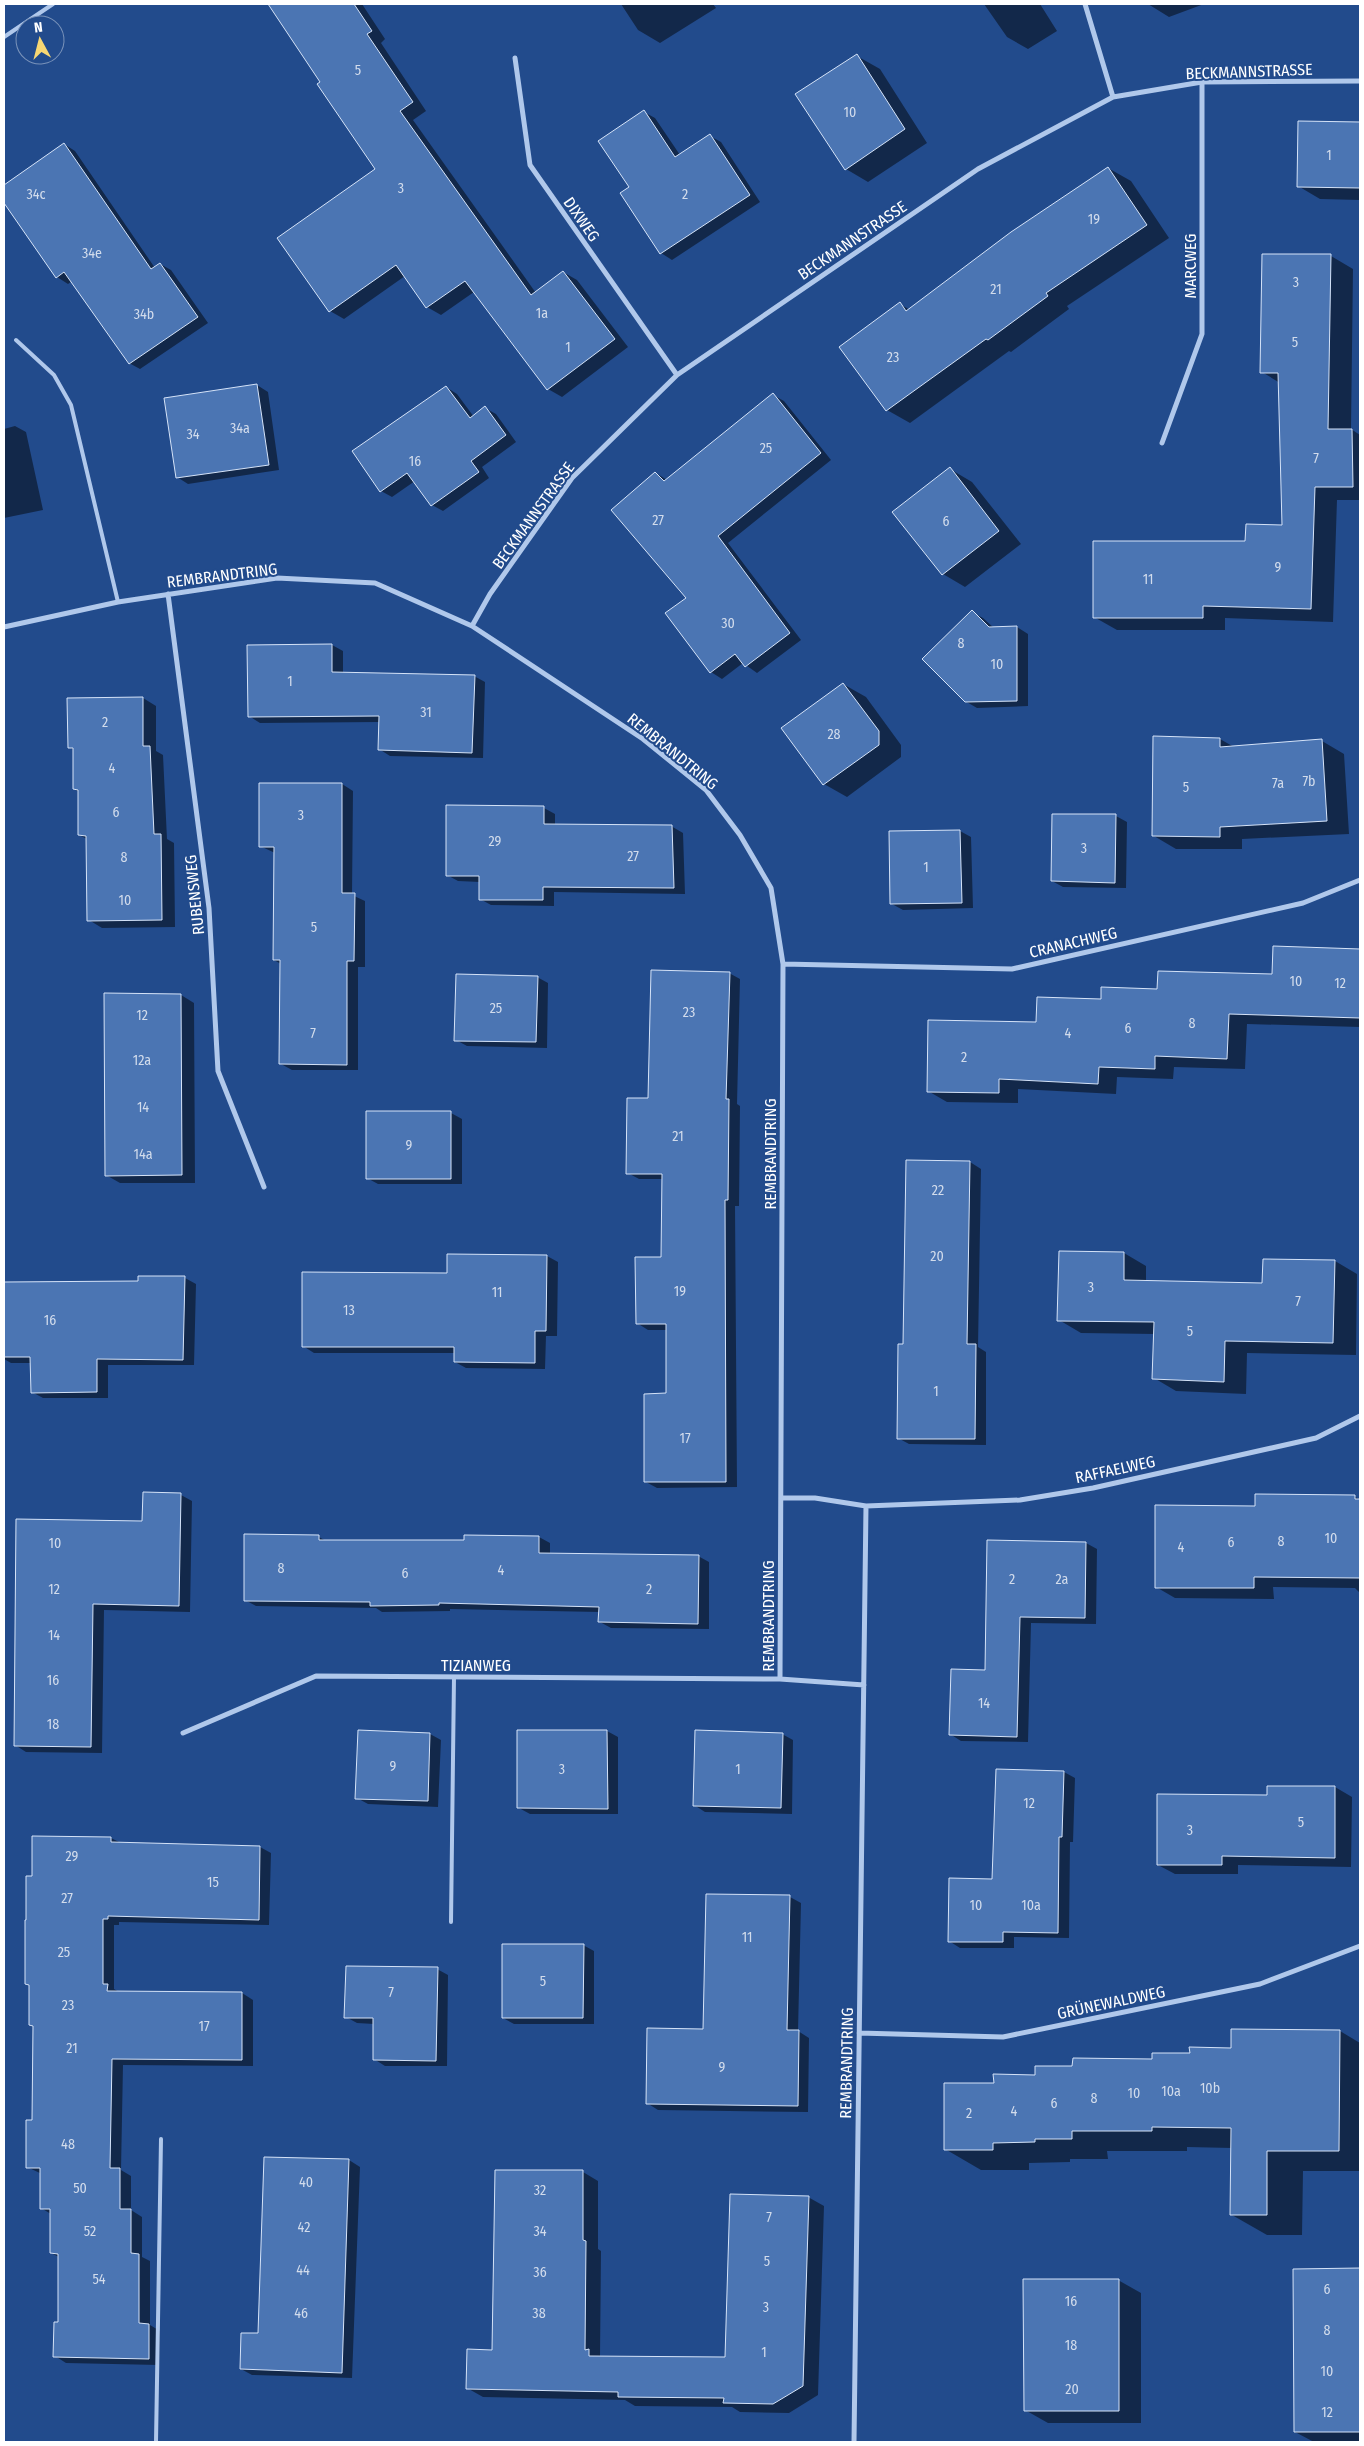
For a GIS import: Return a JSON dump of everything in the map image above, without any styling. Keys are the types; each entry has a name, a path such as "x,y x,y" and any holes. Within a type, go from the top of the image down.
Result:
{"street":[{"path":"1086,4 1113,97"},
{"name":"DIXWEG","path":"515,58 530,166 677,375"},
{"name":"BECKMANNSTRASSE","path":"472,626 490,594 572,478 677,375 978,169 1113,97 1202,82 1360,81"},
{"name":"MARCWEG","path":"1162,443 1202,334 1202,82"},
{"name":"REMBRANDTRING","path":"4,627 118,602 277,578 375,583 472,626 643,739 706,790 740,835 771,888 784,964 780,1679 864,1684"},
{"name":"RUBENSWEG","path":"168,594 210,908 218,1071 264,1187"},
{"name":"CRANACHWEG","path":"784,964 1012,968 1303,903 1360,880"},
{"name":"RAFFAELWEG","path":"866,1506 1020,1500 1093,1488 1316,1438 1360,1416"},
{"path":"780,1498 815,1498 866,1506"},
{"name":"REMBRANDTRING","path":"854,2442 866,1506"},
{"name":"TIZIANWEG","path":"183,1733 316,1676 780,1679"},
{"name":"GRÜNEWALDWEG","path":"859,2033 1003,2036 1260,1984 1360,1946"}],"lane":[{"path":"4,37 53,4"},
{"path":"16,340 54,375 71,405 118,602"},
{"path":"451,1922 454,1678"},
{"path":"156,2442 161,2139"}],"building":[{"path":"268,4 354,4 372,31 367,34 413,102 400,111 531,295 563,271 615,339 547,390 465,281 426,308 396,265 329,312 277,238 375,169 317,84 320,82"},
{"path":"857,54 905,129 845,170 795,94"},
{"path":"644,110 675,157 710,134 750,195 660,254 620,193 629,187 598,141"},
{"path":"1298,121 1360,122 1360,188 1297,187"},
{"path":"64,143 151,269 160,263 198,317 129,364 64,272 56,278 4,203 4,185"},
{"path":"1108,167 1147,225 1046,293 1048,296 886,411 839,347 900,302 906,311 1011,232"},
{"path":"1262,254 1331,254 1328,429 1352,429 1353,487 1315,487 1311,609 1203,606 1203,618 1093,618 1093,541 1245,541 1246,524 1282,525 1278,373 1260,373"},
{"path":"257,384 269,465 176,478 164,398"},
{"path":"446,386 470,418 485,406 506,435 471,461 479,472 431,506 407,473 380,492 352,451"},
{"path":"773,393 821,453 718,536 790,633 745,667 735,654 710,673 665,613 686,598 611,510 655,472 664,481"},
{"path":"950,467 999,531 942,575 892,512"},
{"path":"972,610 989,627 1017,626 1017,701 965,702 922,659"},
{"path":"332,644 332,672 475,675 472,753 378,750 379,716 248,717 247,645"},
{"path":"843,683 879,731 879,745 823,785 781,728"},
{"path":"143,697 143,746 150,746 154,834 161,834 162,920 87,921 86,836 78,835 78,790 73,789 73,748 68,748 67,698"},
{"path":"1153,736 1220,738 1220,747 1322,739 1327,821 1220,827 1220,837 1152,836"},
{"path":"259,783 342,783 342,893 355,893 354,961 347,961 347,1065 279,1064 280,960 273,960 274,847 259,847"},
{"path":"446,805 544,806 544,824 672,825 674,888 543,887 543,900 479,900 479,876 446,876"},
{"path":"1052,814 1116,814 1115,883 1051,881"},
{"path":"960,830 962,903 890,904 889,831"},
{"path":"1273,946 1360,949 1360,1018 1229,1014 1227,1059 1155,1056 1155,1069 1099,1067 1098,1084 999,1079 999,1093 927,1092 928,1020 1036,1022 1037,997 1101,999 1101,987 1157,989 1158,971 1272,974"},
{"path":"651,970 730,972 726,1099 729,1099 728,1200 725,1200 726,1482 644,1482 644,1394 666,1393 666,1324 636,1324 635,1257 661,1257 662,1174 626,1174 627,1098 648,1098"},
{"path":"456,974 538,976 536,1042 454,1041"},
{"path":"104,993 181,994 182,1175 105,1176"},
{"path":"366,1111 451,1111 451,1179 366,1179"},
{"path":"906,1160 970,1161 967,1344 976,1344 975,1439 897,1439 898,1344 903,1344"},
{"path":"1059,1251 1124,1252 1124,1280 1262,1283 1263,1259 1335,1260 1333,1343 1225,1341 1224,1382 1152,1379 1154,1322 1057,1321"},
{"path":"447,1254 547,1255 546,1331 535,1331 535,1363 454,1362 454,1347 302,1347 302,1272 447,1273"},
{"path":"138,1276 185,1276 183,1360 97,1359 97,1392 31,1393 30,1357 4,1357 4,1282 138,1281"},
{"path":"143,1492 181,1493 179,1606 93,1604 91,1747 14,1746 16,1519 142,1521"},
{"path":"1255,1494 1355,1495 1355,1499 1360,1499 1360,1578 1254,1577 1254,1588 1155,1588 1155,1505 1255,1506"},
{"path":"244,1534 319,1535 319,1540 464,1540 464,1535 539,1536 539,1553 699,1555 698,1624 598,1622 599,1607 439,1603 439,1605 370,1606 370,1602 244,1601"},
{"path":"987,1540 1086,1542 1085,1618 1020,1617 1017,1737 949,1735 951,1669 985,1670"},
{"path":"358,1730 430,1733 428,1801 355,1799"},
{"path":"517,1730 607,1730 608,1809 517,1808"},
{"path":"695,1730 783,1733 781,1808 693,1806"},
{"path":"996,1769 1064,1771 1062,1837 1059,1837 1058,1933 1003,1932 1003,1942 948,1942 949,1878 992,1879"},
{"path":"1267,1786 1335,1786 1335,1858 1222,1856 1222,1865 1157,1865 1157,1794 1267,1795"},
{"path":"32,1836 111,1837 111,1842 260,1846 259,1920 108,1916 108,1919 103,1919 103,1984 108,1984 107,1991 242,1992 242,2060 112,2059 110,2168 120,2168 120,2209 131,2209 131,2253 139,2254 139,2323 149,2324 149,2359 53,2357 54,2322 58,2322 58,2254 50,2253 50,2209 40,2209 40,2168 26,2168 26,2120 32,2120 33,2026 29,2025 29,1985 25,1984 25,1920 26,1876 32,1876"},
{"path":"706,1894 790,1895 787,2030 799,2030 798,2106 646,2104 647,2028 703,2029"},
{"path":"502,1944 584,1944 583,2018 502,2018"},
{"path":"346,1966 438,1967 436,2061 373,2060 373,2018 344,2018"},
{"path":"1231,2029 1340,2030 1339,2151 1267,2151 1267,2215 1230,2215 1231,2128 1152,2127 1152,2131 1072,2131 1072,2139 1035,2139 1035,2142 993,2143 993,2150 944,2150 944,2083 994,2083 993,2074 1035,2075 1035,2066 1072,2066 1073,2058 1152,2059 1152,2053 1190,2053 1189,2047 1231,2048"},
{"path":"264,2157 349,2159 342,2373 240,2369 241,2333 258,2333"},
{"path":"495,2170 583,2170 583,2240 586,2241 585,2350 589,2349 589,2356 725,2357 730,2194 809,2196 803,2386 773,2404 723,2403 724,2398 618,2397 618,2392 466,2389 467,2349 492,2350"},
{"path":"1360,2268 1360,2432 1294,2432 1293,2269"},
{"path":"1023,2279 1119,2279 1119,2411 1024,2411"}]}
